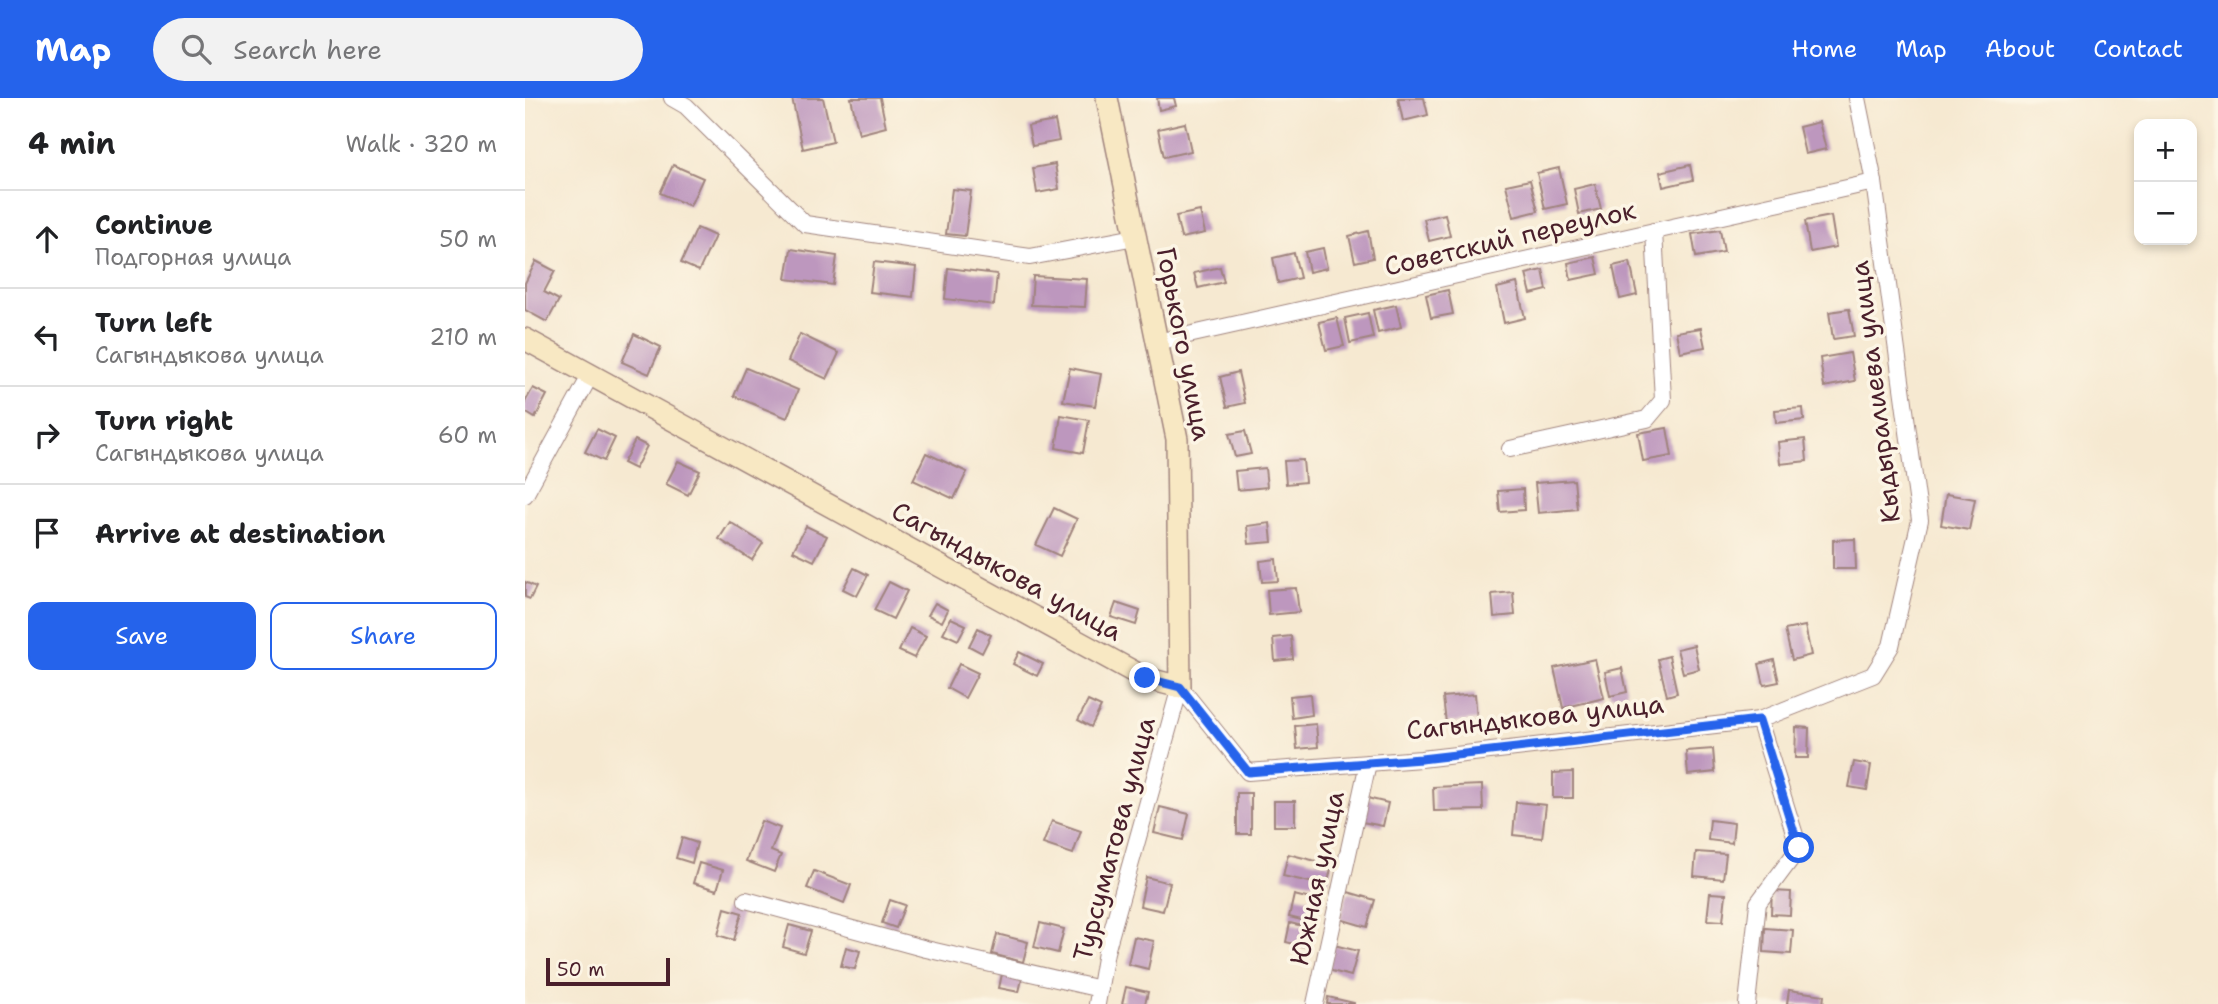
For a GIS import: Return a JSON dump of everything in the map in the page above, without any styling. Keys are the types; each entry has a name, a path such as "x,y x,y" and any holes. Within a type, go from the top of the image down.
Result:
{"street":[{"name":"Горького улица","path":"1107,98 1177,439 1180,687"},
{"name":"Кыдыралиева улица","path":"1857,98 1874,182 1920,520 1891,646 1873,675"},
{"path":"682,101 805,224 1030,257 1135,237"},
{"name":"Советский переулок","path":"1157,342 1874,182"},
{"path":"1510,449 1647,419 1663,400 1654,231"},
{"name":"Сагындыкова улица","path":"525,339 1145,678 1180,687 1248,772 1368,763 1759,720 1873,675"},
{"path":"525,495 590,376"},
{"name":"Турсуматова улица","path":"1098,996 1106,952 1180,687"},
{"path":"1747,1004 1758,903 1799,848 1759,720"},
{"name":"Южная улица","path":"1315,1004 1368,763"},
{"path":"746,900 1098,996"}],"building":[{"path":"792,98 823,98 833,142 803,149"},
{"path":"851,98 880,98 886,127 859,134"},
{"path":"1157,98 1174,98 1176,106 1159,110"},
{"path":"1398,98 1424,98 1428,115 1403,121"},
{"path":"1055,121 1059,141 1032,146 1028,126"},
{"path":"1819,122 1826,149 1805,154 1799,127"},
{"path":"1185,123 1191,151 1164,157 1158,129"},
{"path":"1055,164 1059,189 1037,193 1033,168"},
{"path":"673,165 703,178 690,206 660,193"},
{"path":"1690,165 1693,180 1663,187 1660,172"},
{"path":"1559,168 1567,204 1545,209 1537,173"},
{"path":"1530,180 1538,211 1514,217 1506,185"},
{"path":"1595,184 1601,209 1579,214 1574,189"},
{"path":"952,189 971,191 965,236 946,234"},
{"path":"1200,211 1205,233 1181,238 1176,216"},
{"path":"1445,214 1450,236 1429,241 1424,219"},
{"path":"1831,216 1836,247 1810,252 1805,221"},
{"path":"697,228 715,236 699,271 681,263"},
{"path":"1720,230 1724,252 1696,257 1692,234"},
{"path":"1368,231 1373,258 1355,262 1349,236"},
{"path":"1323,248 1327,268 1309,272 1305,252"},
{"path":"791,249 837,256 833,285 786,279"},
{"path":"1294,253 1300,278 1278,283 1273,258"},
{"path":"1595,257 1599,274 1571,280 1568,263"},
{"path":"536,261 555,271 544,292 559,300 547,322 525,310 525,283"},
{"path":"874,262 916,267 913,297 870,292"},
{"path":"1630,262 1637,295 1620,299 1613,266"},
{"path":"1220,267 1224,282 1198,288 1194,273"},
{"path":"948,268 997,274 994,305 945,299"},
{"path":"1543,270 1547,290 1531,294 1526,274"},
{"path":"1033,276 1087,279 1085,307 1031,305"},
{"path":"1517,283 1525,318 1504,323 1497,288"},
{"path":"1448,290 1453,314 1431,318 1426,295"},
{"path":"1396,305 1401,327 1378,333 1373,310"},
{"path":"1849,309 1854,336 1833,339 1829,312"},
{"path":"1368,313 1373,338 1350,343 1345,318"},
{"path":"1337,318 1344,346 1326,350 1319,322"},
{"path":"1701,328 1705,347 1680,352 1676,332"},
{"path":"634,334 661,347 649,374 622,362"},
{"path":"800,334 839,353 827,379 788,361"},
{"path":"1850,353 1855,381 1824,387 1820,358"},
{"path":"746,368 798,390 787,418 734,396"},
{"path":"1070,368 1101,374 1095,406 1063,401"},
{"path":"1238,372 1245,403 1227,407 1220,377"},
{"path":"533,388 547,395 535,418 525,412 525,402"},
{"path":"1803,408 1804,420 1776,423 1775,410"},
{"path":"1061,415 1089,420 1083,453 1056,448"},
{"path":"1667,428 1672,456 1643,461 1638,433"},
{"path":"597,429 615,438 604,461 585,452"},
{"path":"1245,431 1251,454 1235,457 1229,434"},
{"path":"1805,439 1807,461 1780,464 1778,442"},
{"path":"635,440 647,446 635,469 623,463"},
{"path":"926,453 967,472 954,499 913,480"},
{"path":"1303,460 1305,482 1286,484 1284,461"},
{"path":"678,461 700,471 688,495 666,484"},
{"path":"1265,468 1267,487 1237,490 1235,471"},
{"path":"1574,480 1577,509 1538,513 1535,483"},
{"path":"1523,489 1524,510 1500,512 1498,491"},
{"path":"1946,494 1975,499 1969,530 1941,525"},
{"path":"1054,508 1077,519 1060,556 1036,545"},
{"path":"730,522 763,543 752,560 719,539"},
{"path":"1270,523 1272,542 1249,544 1247,526"},
{"path":"806,526 827,536 814,561 793,551"},
{"path":"1855,539 1856,569 1833,569 1833,540"},
{"path":"1276,559 1278,581 1262,582 1260,561"},
{"path":"854,568 868,575 857,596 843,589"},
{"path":"525,582 536,587 530,599 525,597"},
{"path":"889,582 907,591 893,619 874,610"},
{"path":"1296,588 1299,612 1269,615 1267,590"},
{"path":"1513,592 1515,615 1494,617 1492,594"},
{"path":"935,603 948,610 942,622 928,615"},
{"path":"1116,603 1140,611 1136,625 1111,617"},
{"path":"951,618 966,625 958,640 943,633"},
{"path":"1805,626 1811,655 1792,660 1785,630"},
{"path":"910,628 926,636 914,658 899,651"},
{"path":"978,628 991,635 982,653 969,646"},
{"path":"1291,636 1293,659 1275,661 1273,638"},
{"path":"1694,645 1699,669 1683,673 1677,649"},
{"path":"1019,652 1043,664 1037,676 1013,664"},
{"path":"1669,656 1677,693 1667,696 1658,659"},
{"path":"1595,659 1604,698 1563,708 1554,668"},
{"path":"1774,660 1779,682 1764,685 1759,664"},
{"path":"959,664 978,673 965,698 947,688"},
{"path":"1622,668 1627,692 1610,696 1605,672"},
{"path":"1310,694 1312,715 1292,718 1290,696"},
{"path":"1475,694 1477,720 1446,723 1443,697"},
{"path":"1088,701 1101,707 1091,727 1078,720"},
{"path":"1316,724 1318,747 1297,749 1295,726"},
{"path":"1796,727 1809,728 1808,758 1795,758"},
{"path":"1713,749 1715,772 1688,775 1686,751"},
{"path":"1854,762 1871,765 1867,790 1849,787"},
{"path":"1573,772 1573,798 1553,798 1553,773"},
{"path":"1482,785 1483,810 1434,811 1433,787"},
{"path":"1237,793 1251,793 1251,834 1237,834"},
{"path":"1367,798 1388,803 1383,826 1362,822"},
{"path":"1274,801 1295,801 1295,826 1274,826"},
{"path":"1516,802 1546,805 1542,838 1513,835"},
{"path":"1160,807 1189,814 1183,840 1154,833"},
{"path":"1710,820 1734,823 1732,843 1708,840"},
{"path":"761,821 780,828 771,851 781,855 774,872 746,861"},
{"path":"1052,821 1081,831 1073,854 1043,844"},
{"path":"682,838 697,843 692,863 676,858"},
{"path":"1696,852 1726,854 1723,879 1694,876"},
{"path":"1288,854 1332,865 1327,886 1283,876"},
{"path":"699,863 723,870 717,890 693,883"},
{"path":"814,871 851,885 844,903 807,888"},
{"path":"1146,877 1170,883 1163,911 1140,906"},
{"path":"1772,891 1791,892 1790,915 1771,914"},
{"path":"1348,892 1375,900 1367,927 1340,919"},
{"path":"1710,893 1726,894 1723,921 1707,920"},
{"path":"1294,895 1319,901 1314,923 1289,917"},
{"path":"890,900 905,905 896,928 882,923"},
{"path":"725,908 742,913 734,940 718,935"},
{"path":"1040,923 1064,929 1058,953 1034,947"},
{"path":"1290,923 1311,928 1307,947 1286,942"},
{"path":"789,925 811,931 804,953 783,947"},
{"path":"1765,928 1793,930 1791,954 1764,952"},
{"path":"997,934 1028,942 1023,962 992,954"},
{"path":"1134,937 1154,941 1148,969 1128,964"},
{"path":"1334,945 1358,951 1351,976 1328,970"},
{"path":"846,947 860,951 855,969 841,966"},
{"path":"1002,974 1022,979 1019,992 999,988"},
{"path":"1126,987 1148,992 1145,1004 1122,1004"},
{"path":"1789,990 1824,995 1823,1004 1787,1004"},
{"path":"1328,997 1354,1003 1354,1004 1327,1004"}],"route":[{"path":"1145,678 1180,687 1248,772 1421,759 1759,720 1799,848"}]}
